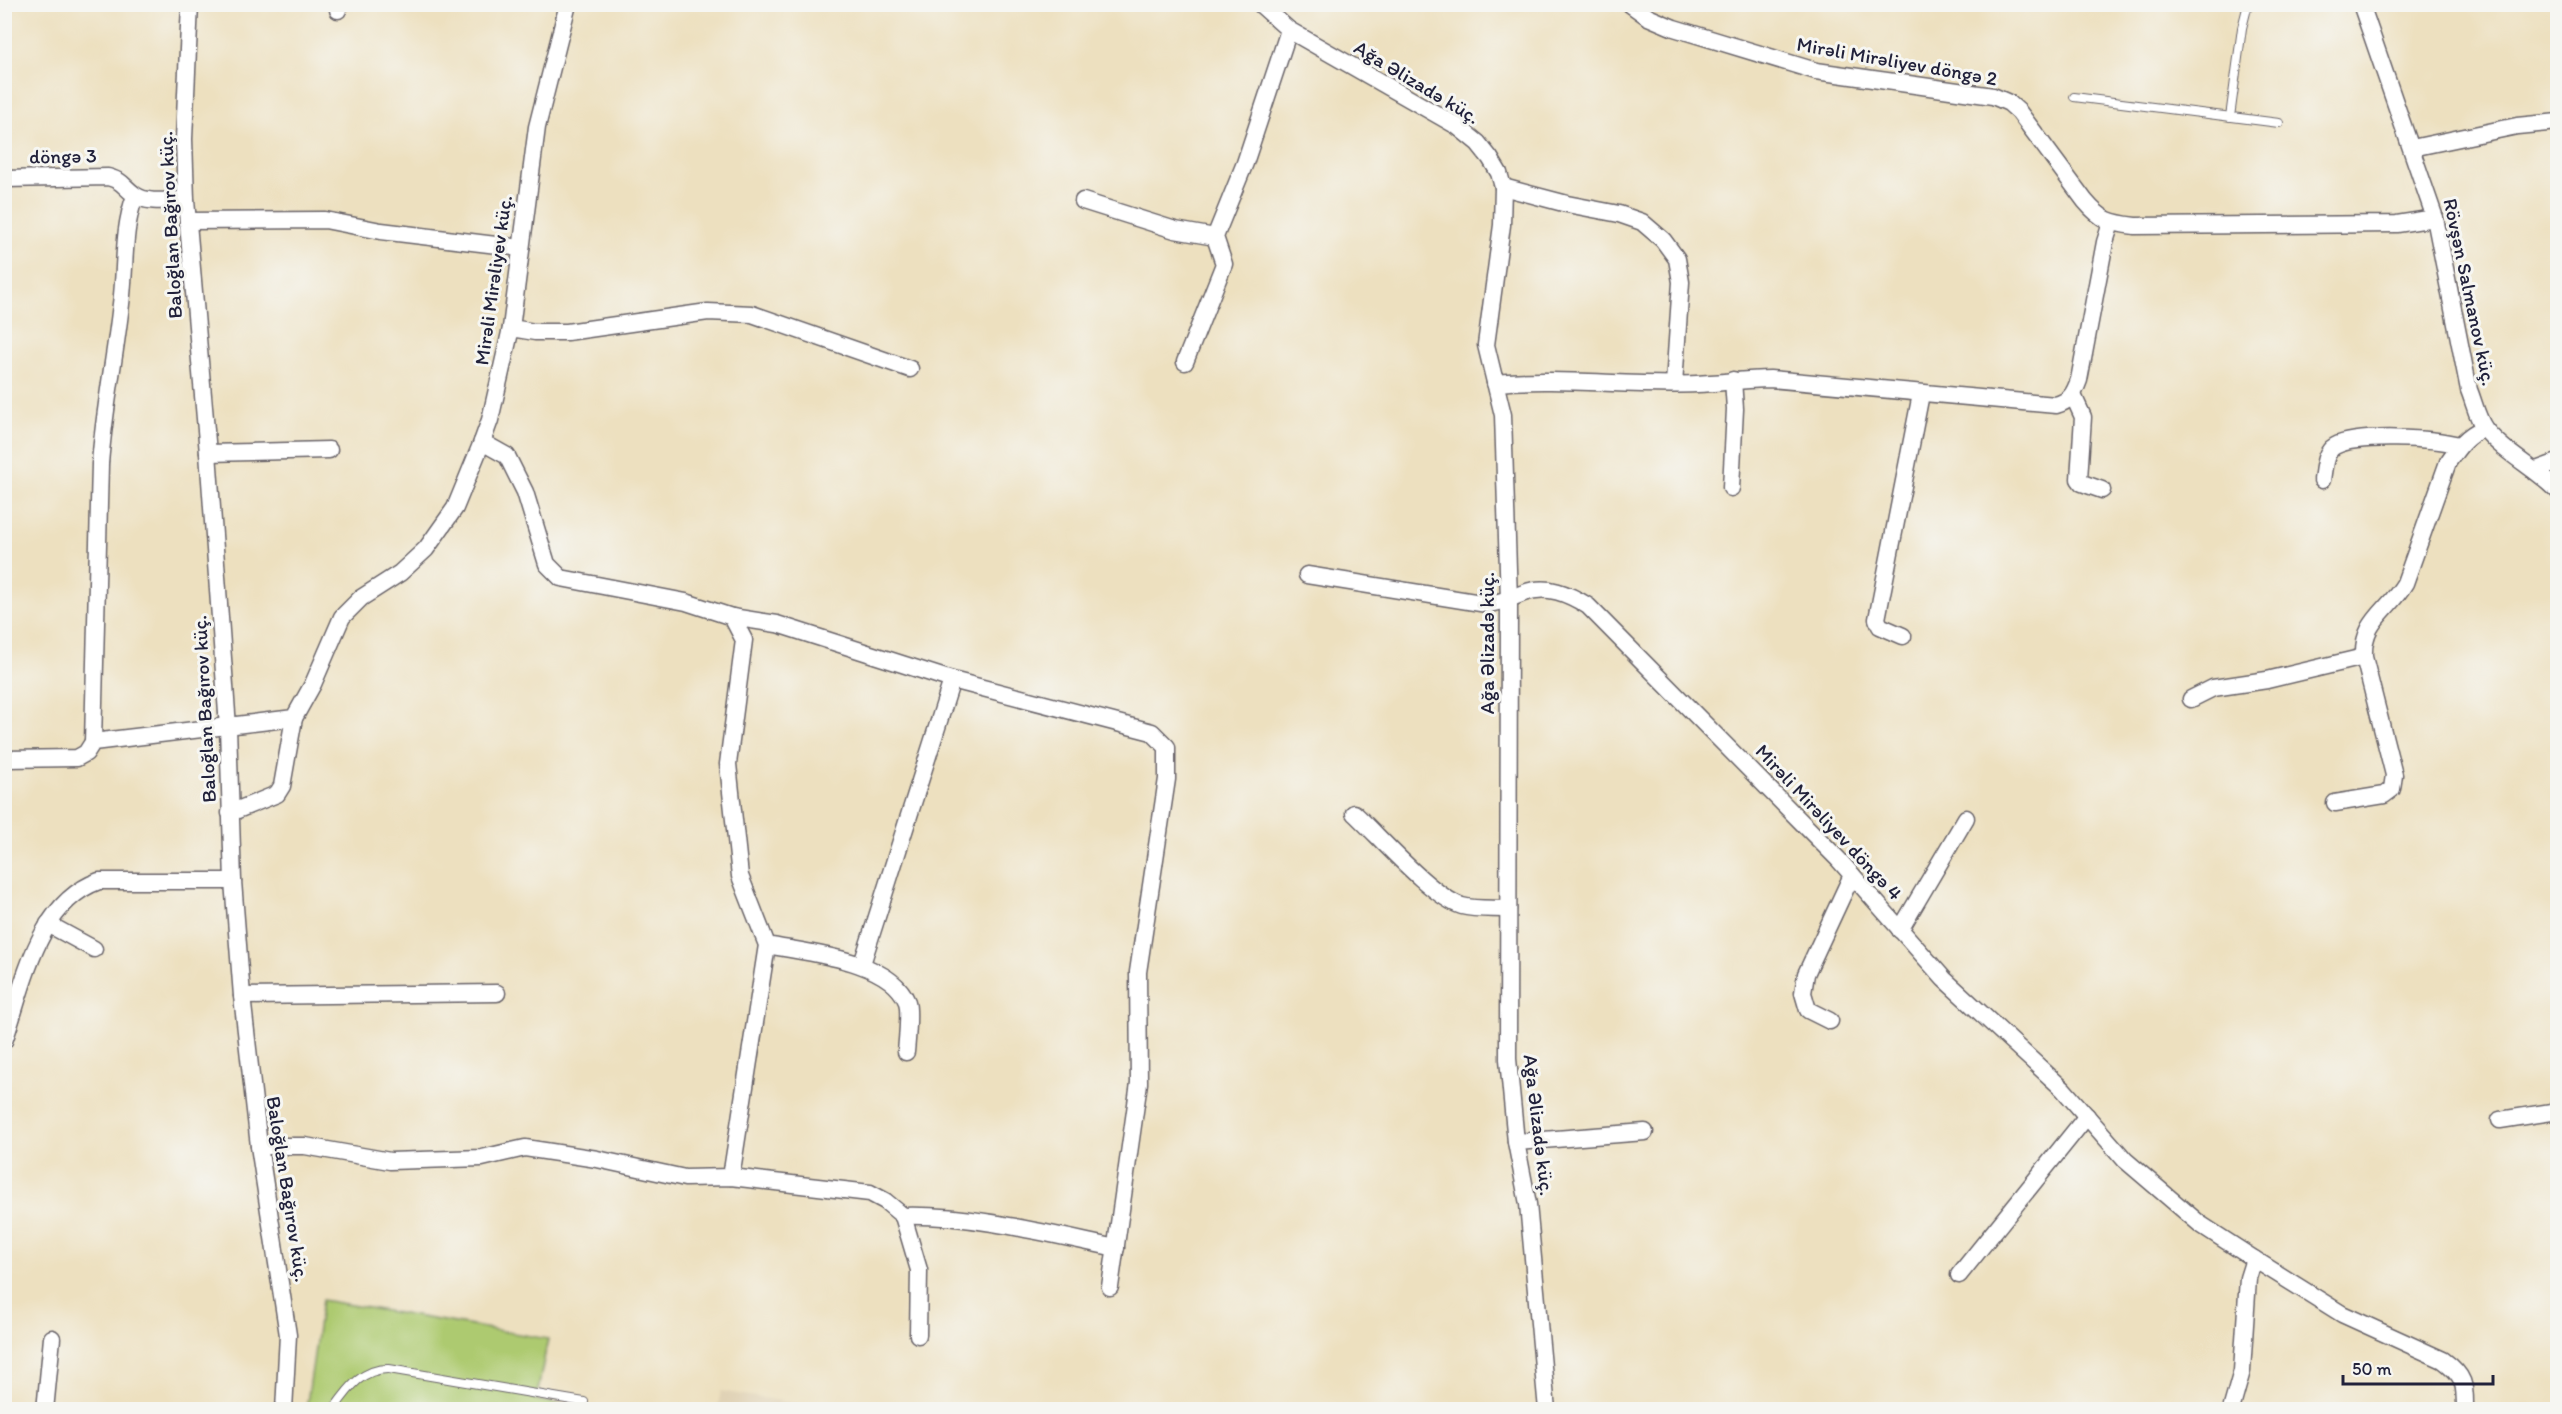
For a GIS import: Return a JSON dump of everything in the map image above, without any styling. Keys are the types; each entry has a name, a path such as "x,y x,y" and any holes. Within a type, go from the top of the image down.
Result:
{"street":[{"name":"Baloğlan Bağırov küç.","path":"190,4 184,139 186,200 208,453 228,727 230,813 242,996 259,1146 288,1335 284,1410"},
{"name":"Mirəli Mirəliyev küç.","path":"230,813 277,794 282,786 294,718 313,684 342,617 361,598 400,573 426,549 455,508 490,420 511,328 537,127 568,4"},
{"name":"Ağa Əlizadə küç.","path":"1260,4 1289,30 1457,126 1478,143 1490,158 1499,173 1503,187 1502,225 1486,345 1503,415 1509,600 1508,1059 1516,1142 1528,1204 1547,1410"},
{"name":"Mirəli Mirəliyev döngə 2","path":"1630,4 1648,17 1674,28 1816,71 1993,96 2009,103 2019,112 2085,201 2097,215 2111,223"},
{"name":"Rövşən Salmanov küç.","path":"2361,4 2435,218 2469,390 2484,428 2558,491"},
{"path":"1185,362 1224,264 1215,237 1245,163 1289,30"},
{"path":"2412,148 2517,126 2558,122"},
{"name":"döngə 3","path":"4,179 108,177 122,181 135,196"},
{"path":"1503,187 1567,204 1619,214 1642,222 1663,240 1677,259 1681,282 1674,384"},
{"path":"4,759 77,758 86,753 93,742 100,464 104,418 121,304 127,229 135,196 151,200 186,200"},
{"path":"1083,201 1175,230 1215,237"},
{"path":"1495,383 1529,381 1698,384 1770,379 2056,405 2066,402 2073,395 2079,380 2105,242 2111,223 2135,226 2397,224 2435,218"},
{"path":"188,221 325,220 381,231 521,248"},
{"path":"511,328 535,332 567,332 708,312 752,314 910,369"},
{"path":"1731,488 1735,409 1733,380"},
{"path":"1903,636 1880,626 1877,618 1922,394"},
{"path":"2073,395 2083,417 2079,478 2082,483 2102,490"},
{"path":"2335,802 2384,795 2392,789 2394,775 2364,657 2363,640 2373,621 2396,598 2405,583 2448,462 2459,445 2470,434 2484,428"},
{"path":"2322,480 2325,458 2333,447 2352,441 2419,439 2441,440 2459,445"},
{"path":"482,442 507,456 525,492 547,564 561,578 686,602 732,617 777,624 952,680 1152,732 1167,747 1167,779 1138,972 1139,1083 1110,1287"},
{"path":"208,453 329,450"},
{"path":"2536,470 2558,462"},
{"name":"Mirəli Mirəliyev döngə 4","path":"1307,575 1473,602 1498,603 1534,590 1549,590 1574,597 1588,606 1852,875 1944,979 2063,1089 2125,1160 2200,1224 2254,1259 2342,1314 2443,1360 2461,1376 2465,1388 2465,1410"},
{"path":"731,1177 767,945 740,876 728,764 744,640 732,617"},
{"path":"2191,699 2213,688 2267,680 2364,657"},
{"path":"862,964 952,680"},
{"path":"93,742 294,718"},
{"path":"1354,813 1432,888 1449,900 1463,906 1508,909"},
{"path":"1900,930 1966,818"},
{"path":"1830,1021 1808,1010 1803,993 1806,974 1852,875"},
{"path":"4,1041 39,941 48,924 71,896 84,886 99,881 234,881"},
{"path":"48,924 94,949"},
{"path":"767,945 862,964 890,979 907,1002 906,1052"},
{"path":"242,996 497,993"},
{"path":"2500,1120 2558,1111"},
{"path":"1959,1275 2087,1116"},
{"path":"1516,1142 1645,1132"},
{"path":"259,1146 305,1146 390,1161 482,1158 525,1148 597,1159 685,1178 731,1177 870,1193 885,1201 903,1216 919,1270 918,1335"},
{"path":"903,1216 935,1215 1116,1248"},
{"path":"2231,1410 2242,1371 2248,1278 2254,1259"},
{"path":"45,1410 52,1338"}],"lane":[{"path":"2230,117 2242,28 2248,4"},
{"path":"2074,97 2279,123"},
{"path":"333,1410 346,1391 365,1373 378,1368 584,1402"}],"shaded area":[{"path":"721,1391 827,1409 717,1409"}],"green space":[{"path":"322,1300 548,1339 536,1400 565,1405 564,1410 306,1410"}]}
